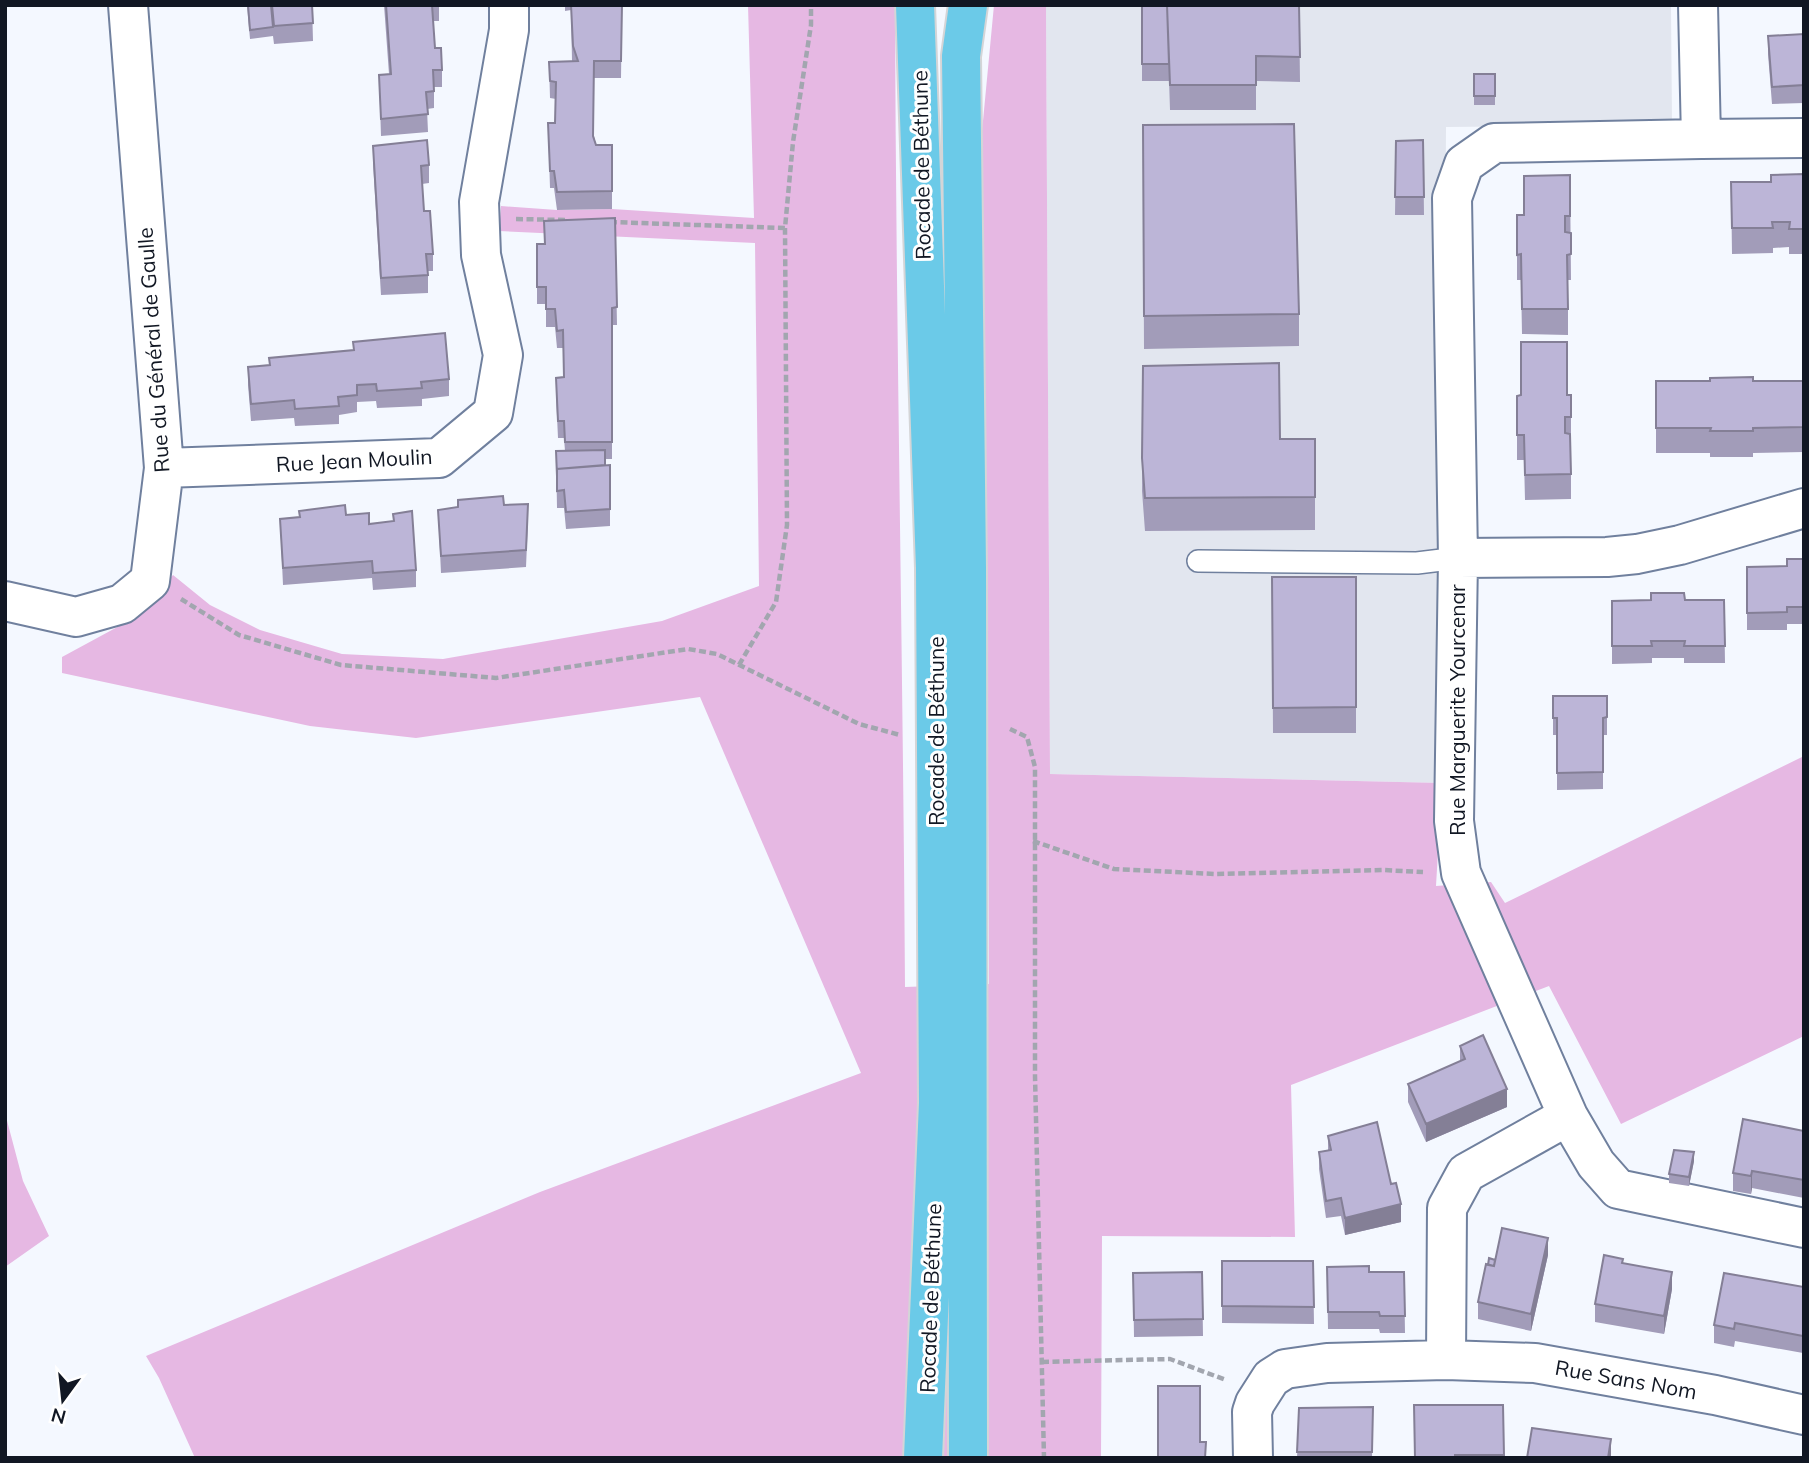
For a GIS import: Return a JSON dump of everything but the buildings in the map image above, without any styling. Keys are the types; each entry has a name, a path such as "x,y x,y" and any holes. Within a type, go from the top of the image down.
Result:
{"main road":[{"name":"Rocade de Béthune","path":"915,5 935,568 938,1103 923,1458"},
{"name":"Rocade de Béthune","path":"968,5 961,56 967,555 968,1458"}],"street":[{"name":"Rue du Général de Gaulle","path":"128,5 164,468 150,581"},
{"name":"Rue Jean Moulin","path":"164,468 439,458 493,413 503,355 481,255 479,202 509,30 509,5"},
{"path":"1698,5 1701,139"},
{"name":"Rue Marguerite Yourcenar","path":"1804,138 1494,143 1464,164 1452,198 1458,558 1454,808 1461,873 1568,1116 1596,1164 1618,1189 1804,1228"},
{"path":"1458,558 1607,557 1637,554 1680,545 1804,508"},
{"path":"5,601 76,617 122,604 150,581"},
{"path":"1253,1458 1252,1412 1260,1393 1271,1378 1285,1369 1327,1363 1446,1360 1447,1208 1466,1173 1568,1116"},
{"name":"Rue Sans Nom","path":"1446,1360 1535,1363 1715,1395 1804,1415"}],"lane":[{"path":"1198,561 1417,563 1458,558"}],"path":[{"path":"739,665 776,602 787,524 785,228 793,142 811,25 811,5"},
{"path":"480,217 577,221"},
{"path":"605,222 785,228"},
{"path":"150,581 239,635 341,665 496,678 688,649 717,654 859,724 902,735"},
{"path":"1010,729 1027,737 1035,767 1035,1076 1044,1458"},
{"path":"1033,841 1114,869 1215,874 1383,870 1461,873"},
{"path":"1042,1362 1170,1359 1260,1393"}],"shaded area":[{"path":"748,5 895,5 905,987 989,984 988,772 970,258 994,5 1046,5 1050,774 1442,783 1436,886 1491,882 1505,903 1804,756 1804,1036 1621,1124 1549,986 1291,1085 1295,1237 1102,1236 1101,1458 195,1458 159,1378 146,1356 540,1192 861,1073 700,697 416,738 310,726 62,673 62,657 134,618 173,575 210,605 260,630 342,654 443,659 662,621 759,586 755,243 499,231 501,206 557,210 612,209 754,218"},
{"path":"1046,5 1671,5 1672,125 1446,127 1442,783 1050,774"},
{"path":"5,1113 23,1181 49,1236 5,1267"}]}
